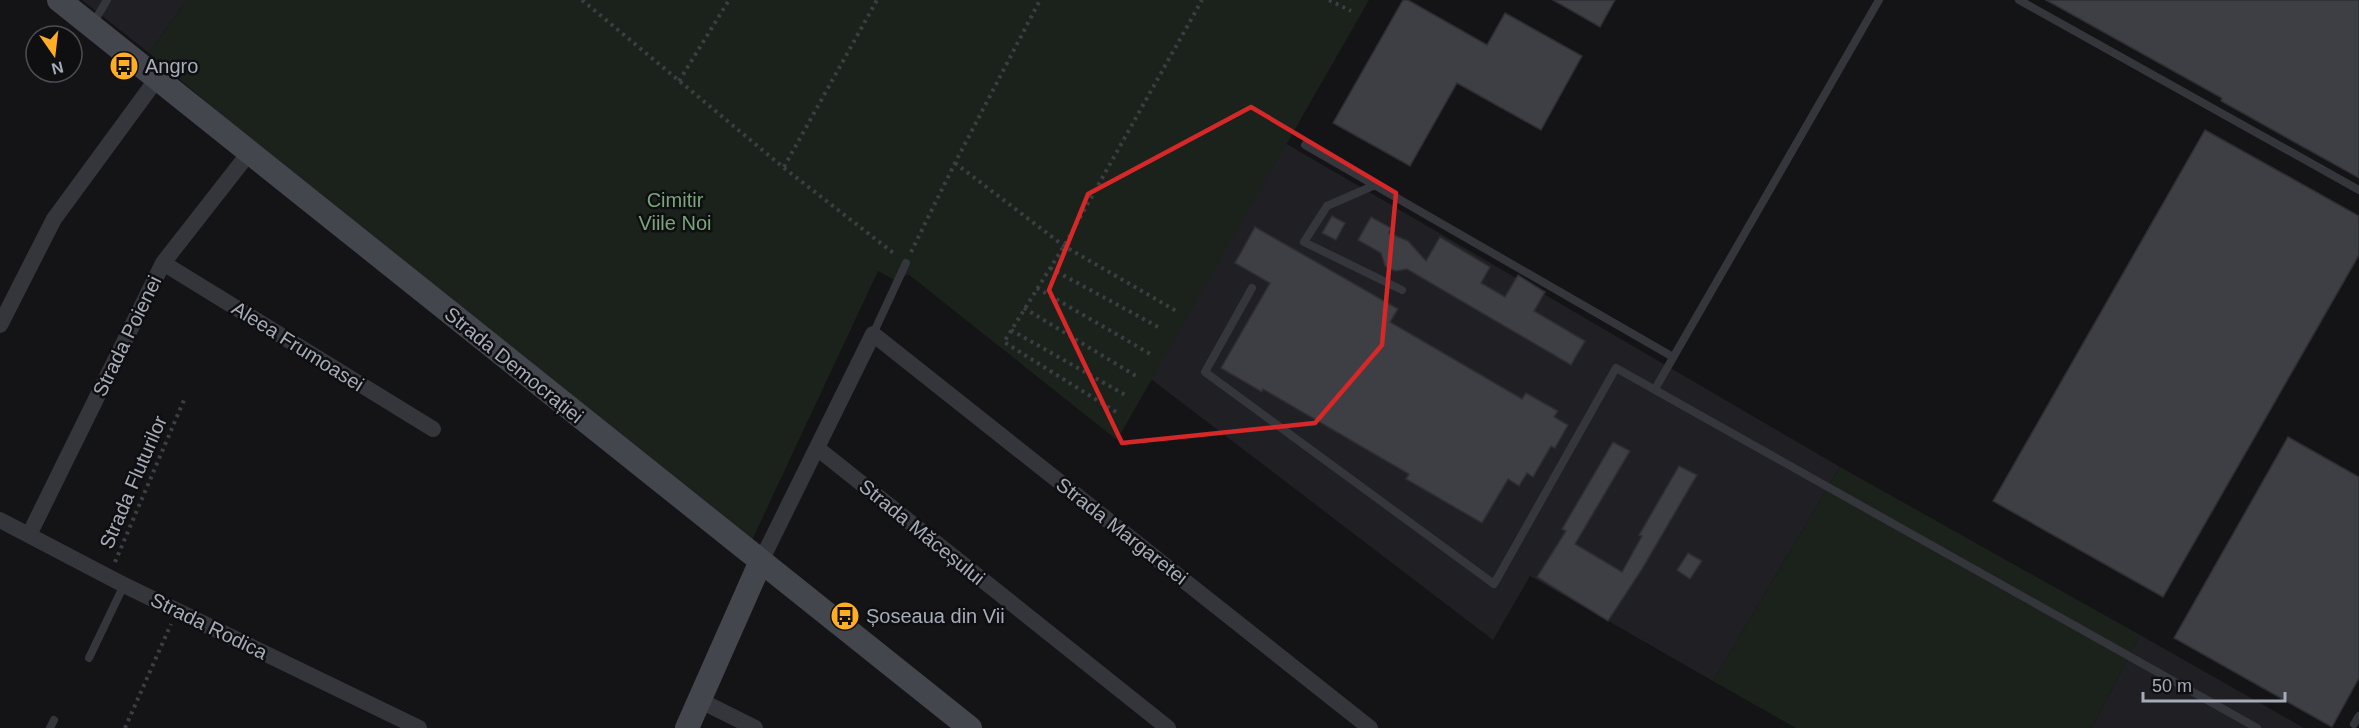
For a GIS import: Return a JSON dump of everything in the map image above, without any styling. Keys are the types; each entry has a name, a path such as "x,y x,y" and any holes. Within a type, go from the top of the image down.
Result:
{"street":[{"name":"Strada Democrației","path":"59,0 156,80 970,728"},
{"path":"0,325 54,219 156,80"},
{"name":"Strada Poienei","path":"28,535 163,263 249,153"},
{"name":"Aleea Frumoasei","path":"163,263 433,429"},
{"path":"687,728 761,561 873,334"},
{"name":"Strada Margaretei","path":"873,334 1361,725"},
{"name":"Strada Măceșului","path":"817,448 1168,728"},
{"name":"Strada Rodica","path":"0,520 124,585 419,728"},
{"path":"699,700 755,728"}],"lane":[{"path":"92,27 107,0"},
{"path":"1655,389 1879,0"},
{"path":"2019,0 2359,190"},
{"path":"1305,145 1673,357"},
{"path":"1375,185 1328,206 1304,242 1402,290"},
{"path":"873,334 906,263"},
{"path":"1252,288 1205,372 1494,584 1616,368 2257,728"},
{"path":"89,658 124,585"}],"path":[{"path":"582,0 784,168 906,263 1040,0"},
{"path":"679,81 729,0"},
{"path":"784,168 877,0"},
{"path":"1116,412 1004,342 1064,246 1202,0"},
{"path":"1329,0 1351,11"},
{"path":"955,163 1064,246 1178,312"},
{"path":"1050,268 1160,328"},
{"path":"1037,288 1152,355"},
{"path":"1024,308 1136,376"},
{"path":"1011,330 1127,396"},
{"name":"Strada Fluturilor","path":"108,576 184,400"},
{"path":"125,728 177,610"}],"highlighted area":[{"path":"1251,107 1396,193 1382,345 1315,423 1122,443 1049,290 1088,194"}],"shaded area":[{"path":"82,0 187,0 149,53"},
{"path":"1285,143 1840,467 1713,681 1530,576 1493,640 1151,379"},
{"path":"2140,635 2304,728 2092,728"}],"green space":[{"name":"Cimitir Viile Noi","path":"187,0 1369,0 1117,440 908,274 898,282 878,271 752,540 321,200 149,53"},
{"path":"1840,467 2140,635 2092,728 1796,728 1713,681"}],"building":[{"path":"1403,0 1408,0 1487,45 1505,13 1582,56 1541,130 1457,83 1410,166 1333,123"},
{"path":"1553,0 1615,0 1600,27"},
{"path":"2046,0 2359,0 2359,178 2221,101 2222,98"},
{"path":"2205,130 2359,216 2359,255 2163,597 1993,501"},
{"path":"1332,216 1345,223 1336,240 1322,233"},
{"path":"1371,217 1391,228 1389,233 1408,241 1426,261 1440,237 1490,267 1481,283 1505,297 1518,275 1545,292 1534,311 1585,341 1571,365 1407,269 1396,271 1385,266 1381,253 1358,240"},
{"path":"1255,227 1398,309 1390,322 1522,399 1526,393 1558,411 1554,417 1568,425 1555,448 1551,446 1533,477 1527,473 1519,486 1508,479 1482,523 1406,479 1409,474 1263,389 1262,392 1221,368 1270,283 1235,263"},
{"path":"2288,437 2359,477 2359,678 2332,727 2174,638"},
{"path":"1613,442 1630,451 1575,544 1622,572 1642,536 1639,535 1679,466 1697,475 1642,569 1608,621 1537,577 1566,531 1562,529"},
{"path":"1688,553 1702,561 1690,579 1677,570"}],"place":[{"name":"Angro","path":"124,66"},
{"name":"Șoseaua din Vii","path":"845,616"}]}
